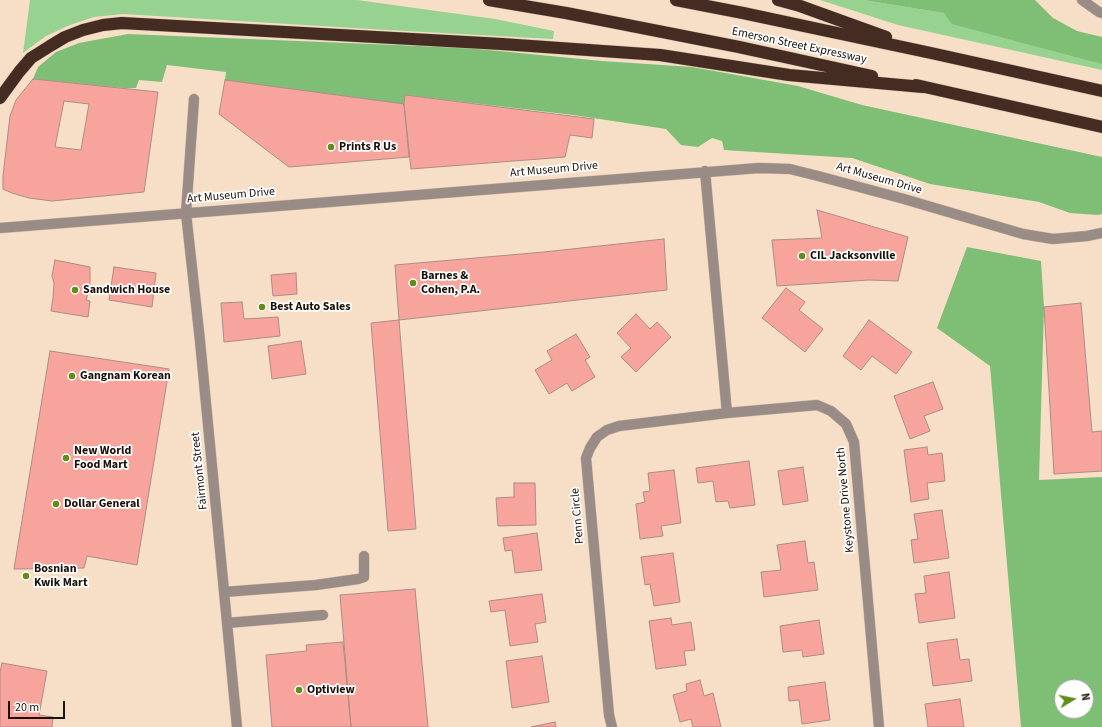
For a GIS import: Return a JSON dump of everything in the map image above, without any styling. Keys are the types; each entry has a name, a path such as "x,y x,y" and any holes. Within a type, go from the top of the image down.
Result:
{"highway":[{"name":"Emerson Street Expressway","path":"489,0 566,13 739,47 1102,127"},
{"name":"Emerson Street Expressway","path":"676,0 931,53 1102,91"},
{"path":"778,0 800,6 931,53"},
{"path":"0,98 31,58 50,46 65,37 83,30 103,25 122,23 502,44 660,55 789,74 923,87"}],"street":[{"path":"1082,0 1102,13"},
{"name":"Fairmont Street","path":"194,99 186,213 200,341 237,727"},
{"name":"Art Museum Drive","path":"0,228 705,171 759,168 790,169 904,199 1023,234 1053,239 1102,233"},
{"path":"705,171 727,413"},
{"name":"Keystone Drive North","path":"727,413 817,405 831,411 846,424 854,442 879,727"},
{"name":"Penn Circle","path":"612,727 609,715 586,458 597,437 607,430 619,426 727,413"},
{"path":"224,592 316,585 358,579 364,577 364,556"},
{"path":"227,623 323,614"}],"green space":[{"path":"30,0 357,0 495,19 554,31 553,39 123,14 94,17 70,25 46,36 23,53"},
{"path":"820,0 863,0 945,13 1102,64 1102,70 898,25"},
{"path":"863,0 1035,0 1053,18 1077,31 1102,37 1102,64 952,24 944,13"},
{"path":"128,34 468,48 602,61 692,67 798,86 862,105 1102,157 1102,214 1070,213 1039,202 930,184 852,158 724,150 722,141 712,138 698,147 681,145 666,129 573,115 405,95 404,104 225,80 226,72 167,65 162,82 139,80 136,88 33,79 38,67 56,52 79,43"},
{"path":"967,247 1041,261 1044,307 1039,480 1102,477 1102,727 1021,727 990,366 937,328"}],"building":[{"path":"33,79 158,92 144,192 52,201 29,198 3,189 3,176 10,116 16,100"},
{"path":"225,80 404,104 409,157 289,167 219,114"},
{"path":"405,95 594,119 592,138 570,135 565,157 411,169 404,104"},
{"path":"64,101 89,104 81,150 55,147"},
{"path":"817,210 908,237 898,281 869,280 777,286 772,240 822,238"},
{"path":"664,239 667,290 399,320 395,265 544,252"},
{"path":"55,260 90,267 90,287 86,300 90,301 88,317 51,311 54,283 52,276"},
{"path":"114,267 156,273 152,307 109,300"},
{"path":"296,273 297,294 273,296 271,275"},
{"path":"786,288 805,302 799,310 823,329 805,352 762,318"},
{"path":"242,302 244,319 278,317 280,336 224,342 221,303"},
{"path":"1081,303 1092,432 1102,431 1102,471 1054,474 1044,307"},
{"path":"636,314 650,329 657,322 671,337 636,372 621,357 631,348 617,333"},
{"path":"399,320 416,529 388,531 371,323"},
{"path":"869,320 912,352 896,374 872,356 861,370 843,356"},
{"path":"576,334 590,357 585,360 595,377 572,391 567,383 549,394 535,370 552,360 547,351"},
{"path":"301,341 306,374 272,379 268,346"},
{"path":"50,351 169,369 137,565 87,556 84,568 14,569"},
{"path":"933,382 943,409 924,416 930,431 910,439 894,396"},
{"path":"927,447 928,455 942,453 945,481 927,483 929,499 911,502 904,450"},
{"path":"749,461 755,505 730,508 728,501 716,502 713,481 698,483 696,468"},
{"path":"803,467 808,501 783,505 778,471"},
{"path":"674,470 681,523 661,526 663,536 640,539 636,504 645,502 643,492 650,491 648,473"},
{"path":"514,483 535,483 536,525 498,526 496,498 514,497"},
{"path":"942,510 949,558 914,563 911,540 918,539 914,514"},
{"path":"537,533 542,570 515,573 512,550 505,551 503,538"},
{"path":"805,541 808,563 814,562 818,590 764,597 761,572 781,570 777,545"},
{"path":"673,553 680,602 654,606 650,584 645,585 641,557"},
{"path":"949,572 955,618 919,623 915,594 926,593 924,576"},
{"path":"415,589 428,727 351,727 340,595"},
{"path":"542,594 546,622 535,624 538,642 510,646 505,610 491,612 489,601"},
{"path":"671,618 672,625 691,622 695,650 684,651 686,665 656,669 649,621"},
{"path":"819,620 824,654 803,657 802,650 783,652 780,626"},
{"path":"957,639 960,660 969,659 972,681 933,686 927,643"},
{"path":"343,642 351,727 272,727 266,655 307,651 306,645"},
{"path":"542,656 549,702 512,708 506,661"},
{"path":"2,663 47,671 39,715 53,717 52,727 0,727 0,672"},
{"path":"700,680 704,696 713,693 721,727 693,727 691,719 680,722 673,695 687,691 686,684"},
{"path":"825,682 830,720 802,724 799,700 789,701 788,687"},
{"path":"960,699 964,727 928,727 925,704"},
{"path":"555,722 556,727 531,727"}],"place":[{"name":"Prints R Us","path":"331,147"},
{"name":"CIL Jacksonville","path":"802,256"},
{"name":"Barnes & Cohen, P.A.","path":"413,283"},
{"name":"Sandwich House","path":"75,290"},
{"name":"Best Auto Sales","path":"262,307"},
{"name":"Gangnam Korean","path":"72,376"},
{"name":"New World Food Mart","path":"66,458"},
{"name":"Dollar General","path":"56,504"},
{"name":"Bosnian Kwik Mart","path":"26,576"},
{"name":"Optiview","path":"299,690"}]}
